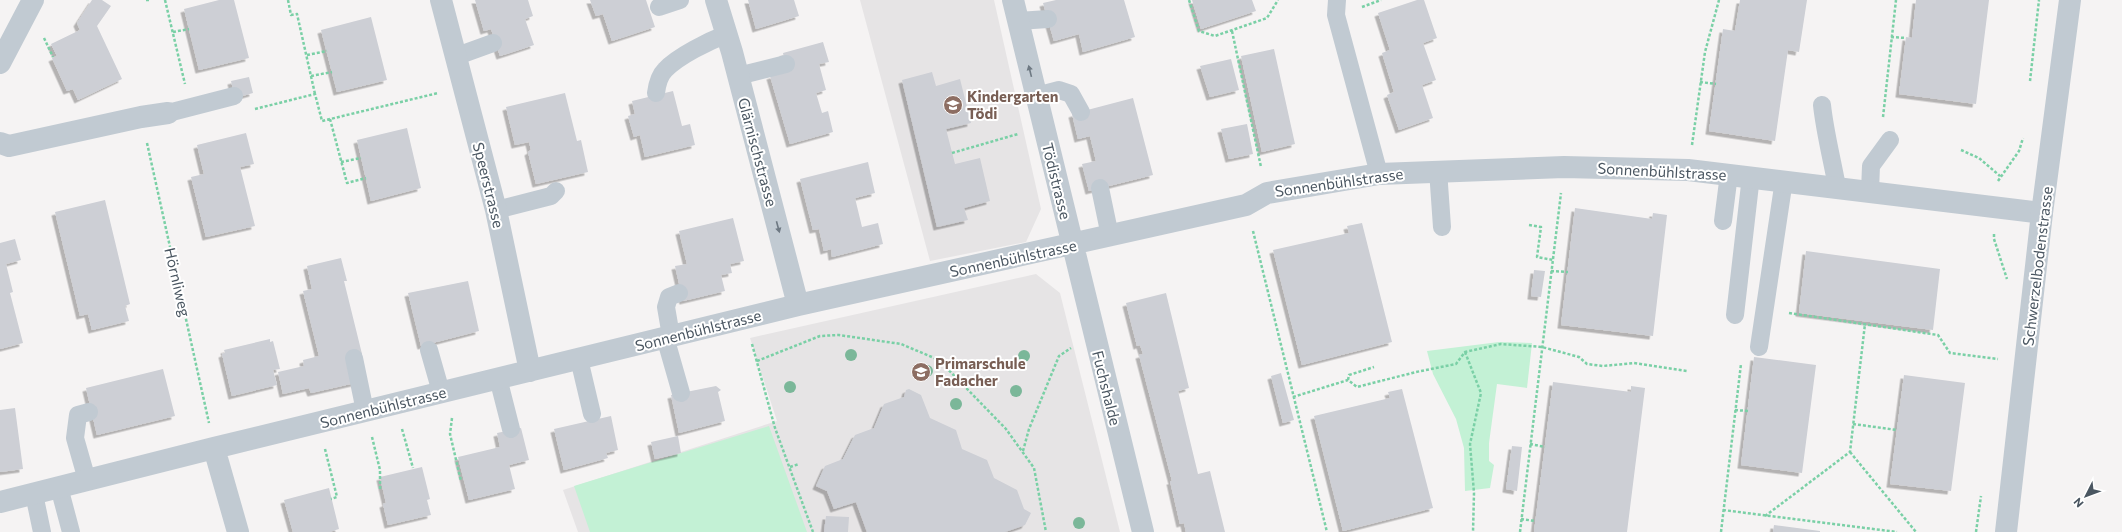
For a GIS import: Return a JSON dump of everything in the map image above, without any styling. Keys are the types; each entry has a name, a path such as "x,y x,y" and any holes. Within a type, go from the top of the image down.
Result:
{"street":[{"path":"0,64 33,0"},
{"name":"Speerstrasse","path":"441,0 457,56 496,210 530,371"},
{"name":"Glärnischstrasse","path":"716,0 727,34 798,305"},
{"name":"Tödistrasse","path":"1013,0 1072,245"},
{"name":"Schwerzelbodenstrasse","path":"2006,532 2042,213 2070,0"},
{"path":"0,143 9,146 141,117 168,113"},
{"name":"Sonnenbühlstrasse","path":"0,502 798,305 1246,205 1267,193 1379,174 1438,170 1552,167 1688,170 1784,180 2042,213"},
{"name":"Fuchshalde","path":"1072,245 1143,532"},
{"path":"214,448 238,532"}],"lane":[{"path":"658,7 680,0"},
{"path":"1337,0 1336,15 1379,174"},
{"path":"1018,21 1048,19"},
{"path":"656,93 657,83 665,70 704,43 727,34"},
{"path":"457,56 493,43"},
{"path":"738,76 786,64"},
{"path":"1036,96 1059,90 1071,94 1081,112"},
{"path":"168,113 234,96"},
{"path":"1822,105 1825,132 1832,158 1837,187"},
{"path":"1870,191 1871,166 1890,140"},
{"path":"1438,170 1442,227"},
{"path":"1723,221 1729,174"},
{"path":"1735,315 1751,176"},
{"path":"1759,347 1784,180"},
{"path":"1100,188 1110,236"},
{"path":"496,210 551,196 556,192"},
{"path":"679,293 669,297 666,307 668,336 681,393"},
{"path":"429,350 442,392"},
{"path":"354,358 365,411"},
{"path":"579,359 592,414"},
{"path":"498,378 511,429"},
{"path":"87,480 75,438 78,415 89,412"},
{"path":"59,487 71,532"},
{"path":"34,494 42,532"}],"path":[{"path":"146,0 151,0"},
{"path":"165,0 185,85"},
{"path":"288,0 291,15 297,14 322,121 464,87"},
{"path":"1189,0 1199,31 1215,36 1267,18 1278,0"},
{"path":"1688,170 1705,52 1719,0"},
{"path":"1882,118 1896,0"},
{"path":"2030,86 2039,0"},
{"path":"173,32 189,29"},
{"path":"1232,31 1260,165"},
{"path":"1891,36 1906,38"},
{"path":"43,37 53,57"},
{"path":"307,55 327,51"},
{"path":"311,76 332,72"},
{"path":"1700,82 1716,84"},
{"path":"254,109 315,94"},
{"name":"Hörnliweg","path":"141,117 214,448"},
{"path":"330,119 347,183 366,178"},
{"path":"2008,281 1994,239 1998,179 2019,151 2025,133"},
{"path":"952,153 1015,134"},
{"path":"1961,150 1979,158 2000,176"},
{"path":"341,162 361,158"},
{"path":"1520,532 1562,187"},
{"path":"1246,205 1327,532"},
{"path":"1529,225 1541,227 1537,257 1553,260"},
{"path":"1551,271 1568,272"},
{"path":"1764,310 1938,334 1950,353 1998,359"},
{"path":"1864,324 1850,452 1916,532"},
{"path":"757,362 820,336 839,335 864,337 901,344 939,360 1006,429 1034,468 1046,532"},
{"path":"750,338 775,428 813,532"},
{"path":"1348,380 1357,387 1416,372 1456,364 1465,352 1501,344 1542,347 1578,357 1588,364 1603,366 1634,363 1686,371"},
{"path":"1022,452 1028,429 1059,356 1074,347"},
{"path":"1721,532 1741,359 1759,347"},
{"path":"1465,352 1481,393 1470,444 1474,492 1473,532"},
{"path":"1997,367 1999,354"},
{"path":"1348,380 1349,375 1374,367"},
{"path":"1293,397 1348,380"},
{"path":"395,404 413,468"},
{"path":"1735,410 1748,411"},
{"path":"452,418 450,434 461,481"},
{"path":"1853,424 1897,430"},
{"path":"371,436 380,470 380,491"},
{"path":"1530,444 1545,446"},
{"path":"325,448 337,497 331,499"},
{"path":"1766,516 1850,452"},
{"path":"790,467 799,464"},
{"path":"1976,532 1981,493"},
{"path":"1723,510 1897,532"},
{"path":"1521,519 1535,521"}],"shaded area":[{"name":"Kindergarten Tödi","path":"860,0 994,0 1041,209 1026,242 930,261"},
{"name":"Primarschule Fadacher","path":"1036,274 1060,293 1120,532 578,532 563,490 777,421 750,338"}],"green space":[{"path":"1499,342 1532,343 1527,388 1497,384 1489,443 1489,461 1494,465 1490,488 1465,491 1464,448 1456,419 1433,374 1427,351"},
{"path":"769,426 807,532 590,532 574,486"}],"building":[{"path":"92,0 102,0 111,6 97,26 122,79 78,100 73,89 67,91 52,58 57,56 51,44 80,30 77,23"},
{"path":"219,0 234,0 249,58 199,70 184,9"},
{"path":"475,0 528,0 533,16 525,19 534,45 500,56 491,29 484,31"},
{"path":"590,0 646,0 655,27 612,41 603,14 596,16"},
{"path":"748,0 794,0 799,16 756,29"},
{"path":"1056,0 1124,0 1135,37 1083,52 1079,34 1054,41 1043,3"},
{"path":"1192,0 1252,0 1256,11 1201,29"},
{"path":"1417,0 1424,0 1437,38 1423,43 1436,80 1422,85 1433,118 1399,130 1387,95 1394,92 1382,53 1390,50 1378,13"},
{"path":"1740,0 1807,0 1799,52 1788,50 1775,141 1709,131 1723,29 1735,31"},
{"path":"1916,0 1989,0 1976,104 1899,94 1906,37 1912,38"},
{"path":"371,17 387,80 337,92 321,30"},
{"path":"823,42 829,62 819,64 826,90 816,93 822,113 828,111 833,132 790,144 770,76 787,71 783,53"},
{"path":"1274,49 1295,144 1262,152 1241,56"},
{"path":"1231,59 1239,90 1210,97 1200,66"},
{"path":"932,72 936,86 960,79 971,123 946,129 955,164 980,158 990,201 964,208 968,220 937,227 902,80"},
{"path":"249,77 253,93 235,98 231,81"},
{"path":"673,91 682,126 690,124 695,145 645,157 640,135 634,137 628,116 635,114 632,101"},
{"path":"565,93 577,141 581,140 588,172 536,184 528,152 531,150 529,142 515,145 506,107"},
{"path":"1133,98 1153,175 1089,191 1082,164 1096,161 1090,136 1078,139 1072,114"},
{"path":"1247,124 1253,154 1229,159 1221,129"},
{"path":"407,128 421,188 371,201 357,140"},
{"path":"246,133 254,164 240,167 255,226 206,237 191,177 204,174 197,145"},
{"path":"868,162 875,193 855,198 862,227 878,223 883,244 832,257 831,249 824,251 819,229 813,230 800,179"},
{"path":"105,200 130,304 125,306 129,321 92,330 88,314 80,316 55,212"},
{"path":"1575,208 1652,219 1653,213 1667,215 1653,336 1561,325"},
{"path":"733,218 744,261 730,264 732,273 721,275 725,291 683,301 675,266 687,264 679,231"},
{"path":"1362,223 1392,342 1302,365 1273,250 1349,233 1347,226"},
{"path":"15,239 21,260 6,264 13,292 10,293 23,343 0,349 0,243"},
{"path":"1806,251 1940,269 1933,330 1799,313"},
{"path":"341,258 347,281 344,281 362,354 355,383 311,393 309,388 283,394 278,372 304,366 303,360 319,356 303,291 312,289 307,266"},
{"path":"1534,270 1545,271 1541,297 1531,296"},
{"path":"468,281 479,331 421,346 408,293"},
{"path":"1166,293 1189,388 1178,391 1198,474 1210,471 1225,532 1186,532 1184,523 1180,524 1170,481 1172,481 1139,355 1143,354 1140,345 1137,346 1126,303"},
{"path":"270,339 270,342 273,341 280,369 273,370 277,385 232,396 222,354 225,353 224,350"},
{"path":"1754,357 1816,365 1802,473 1741,465"},
{"path":"163,369 175,416 97,435 86,388"},
{"path":"1281,373 1294,420 1283,423 1271,376"},
{"path":"1904,375 1965,383 1951,491 1890,484"},
{"path":"1553,382 1631,392 1631,386 1645,388 1627,532 1534,532"},
{"path":"716,386 721,390 718,392 725,421 679,433 671,395"},
{"path":"909,389 921,395 930,418 956,430 962,449 987,460 994,478 1017,490 1024,509 1031,513 1025,525 1005,532 867,532 856,502 834,509 827,491 816,486 825,466 843,459 855,435 874,428 884,404 904,397 906,390"},
{"path":"1402,389 1433,508 1343,531 1314,416 1390,398 1388,392"},
{"path":"15,408 23,469 0,472 0,410"},
{"path":"611,416 618,450 606,453 608,458 564,470 554,429"},
{"path":"521,428 529,460 509,465 515,489 469,500 458,457 500,447 497,433"},
{"path":"678,436 681,453 655,459 651,442"},
{"path":"1512,446 1522,447 1517,491 1506,489"},
{"path":"422,467 430,499 427,500 431,515 388,525 383,504 386,503 380,477"},
{"path":"329,488 339,529 329,532 293,532 284,500"},
{"path":"826,516 849,517 848,532 824,532"},
{"path":"1774,525 1820,531 1820,532 1773,532"}],"place":[{"name":"Kindergarten Tödi","path":"953,105"},
{"name":"Primarschule Fadacher","path":"921,372"}]}
